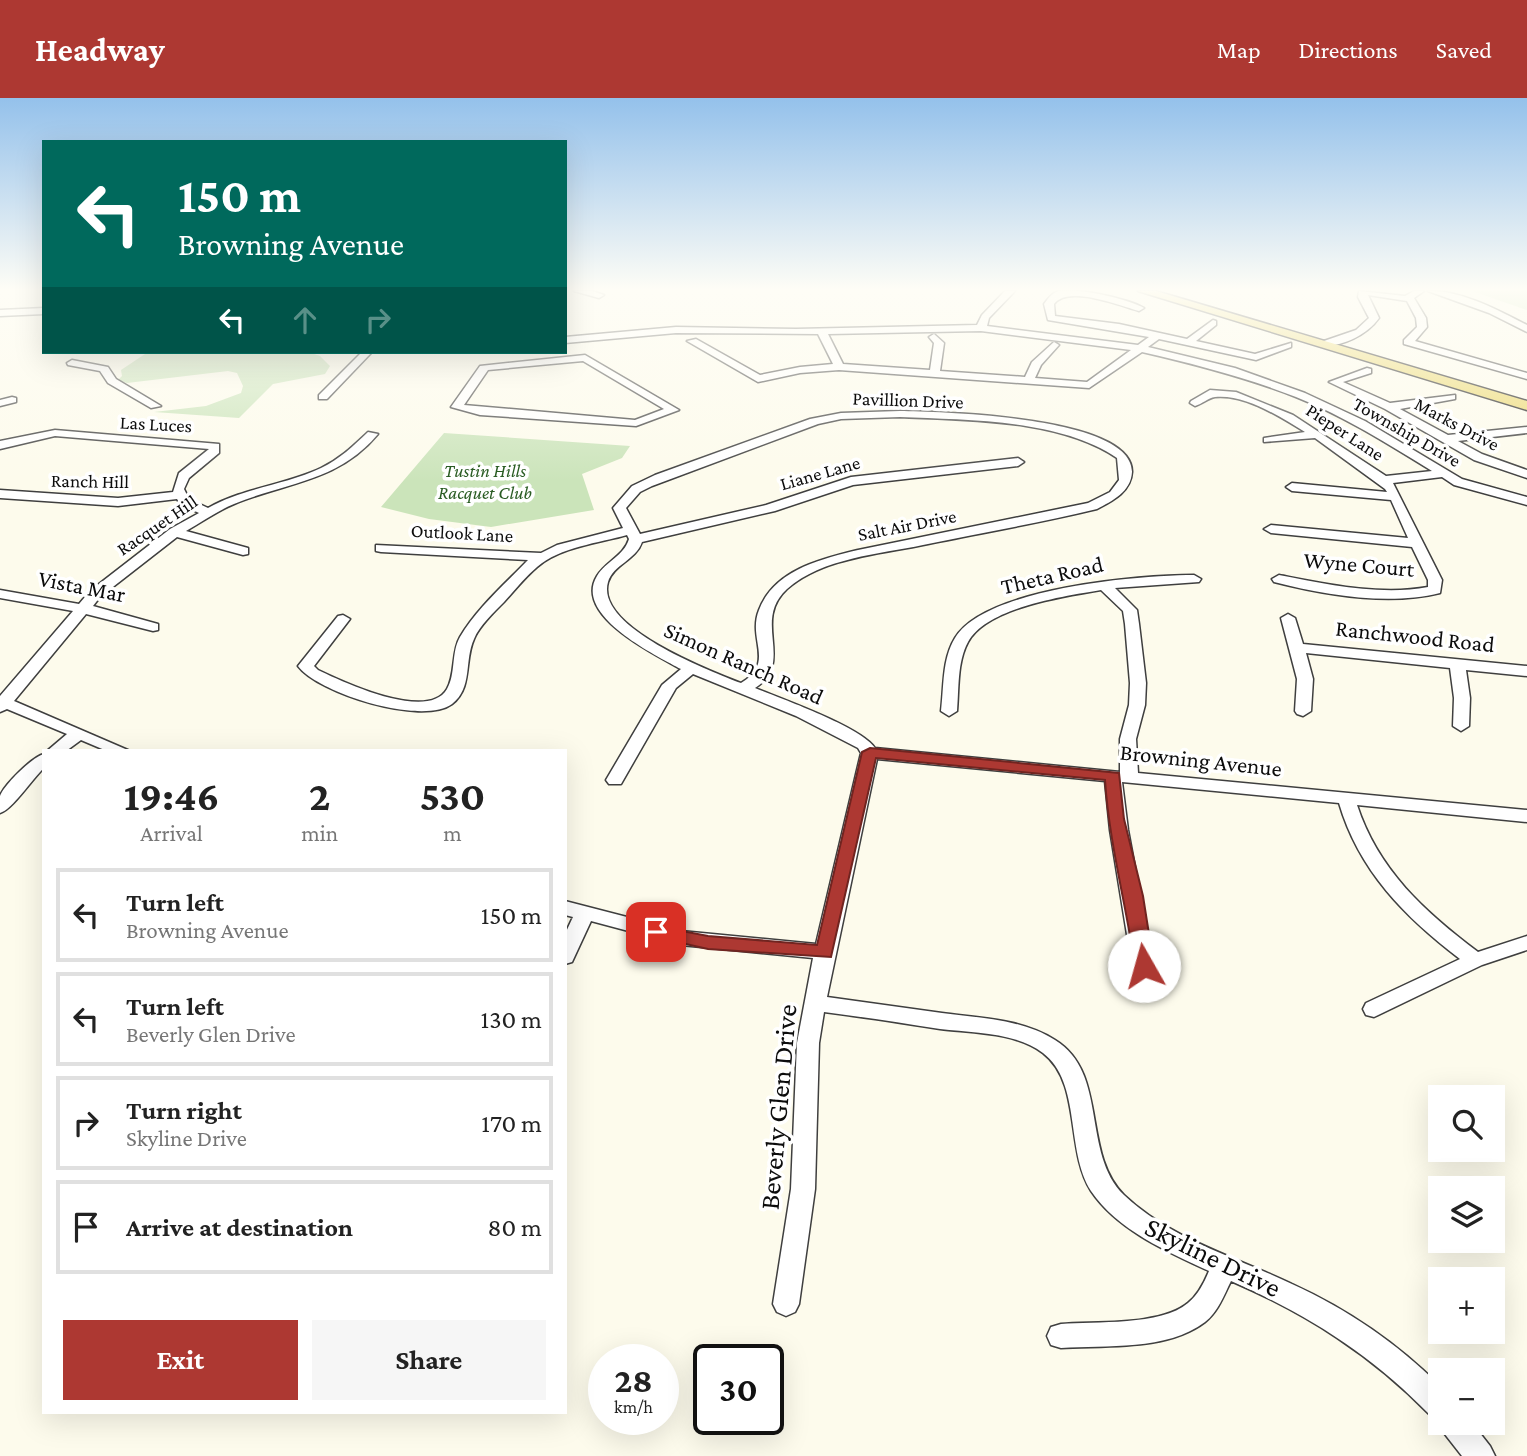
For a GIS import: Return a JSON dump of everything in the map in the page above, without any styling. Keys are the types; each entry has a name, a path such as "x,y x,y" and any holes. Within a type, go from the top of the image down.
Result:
{"main road":[{"path":"1369,354 1527,405"},
{"path":"1373,354 1527,399"}],"street":[{"path":"85,354 72,363 104,369 112,381 155,406"},
{"path":"323,397 365,354"},
{"path":"715,354 758,379 800,370 839,367 1089,385 1130,354"},
{"path":"833,354 839,367"},
{"path":"935,373 937,354"},
{"path":"1029,379 1036,364 1045,354"},
{"name":"Township Drive","path":"1164,354 1259,379 1360,423 1441,474 1477,489 1527,501"},
{"path":"1249,354 1267,354"},
{"path":"1451,354 1527,376"},
{"path":"547,356 585,358 673,410 636,423 461,411 457,407 484,368 547,356"},
{"name":"Marks Drive","path":"1367,370 1334,382 1389,407 1491,463 1527,474"},
{"name":"Pieper Lane","path":"1195,403 1210,392 1236,395 1316,434 1384,480 1435,580 1435,590"},
{"path":"1389,407 1451,397"},
{"name":"Pavillion Drive","path":"634,534 619,508 628,495 643,485 810,423 841,416 888,414 1029,425 1093,438 1121,455"},
{"path":"1360,423 1405,416"},
{"path":"1447,439 1527,430"},
{"name":"Las Luces","path":"0,445 47,433 215,446 215,450 183,476 178,489 179,495"},
{"path":"1268,440 1316,434"},
{"name":"Racquet Hill","path":"1,704 82,609 110,581 175,532 207,512 324,471 347,458 372,435"},
{"name":"Salt Air Drive","path":"744,688 764,672 767,665 762,628 768,603 794,577 824,563 858,554 1092,506 1114,495 1125,480 1125,462 1121,455"},
{"name":"Liane Lane","path":"541,557 600,537 634,534 770,508 851,481 1018,462"},
{"path":"1384,480 1441,474"},
{"path":"1292,487 1395,497"},
{"name":"Ranch Hill","path":"0,494 118,502 179,495"},
{"path":"179,495 184,501 207,512"},
{"path":"1271,529 1416,543"},
{"path":"175,532 243,551"},
{"name":"Simon Ranch Road","path":"634,534 630,551 604,576 600,585 603,603 615,620 636,638 693,667 803,713 864,744 870,752"},
{"name":"Outlook Lane","path":"381,548 541,557"},
{"path":"343,619 306,666 312,673 372,699 415,705 442,702 453,696 456,689 466,639 497,601 541,557"},
{"name":"Theta Road","path":"949,711 957,648 964,635 997,610 1144,578 1194,579"},
{"name":"Wyne Court","path":"1279,579 1306,585 1411,593 1435,590"},
{"path":"1105,586 1126,604 1132,624 1138,682 1137,705 1128,739 1116,819 1134,896 1147,990"},
{"name":"Vista Mar","path":"0,594 113,614 153,627"},
{"path":"1289,618 1305,680 1303,711"},
{"name":"Ranchwood Road","path":"1298,648 1527,671"},
{"path":"1457,662 1462,698 1461,726"},
{"path":"615,780 670,685 693,667"},
{"path":"1,704 117,749"},
{"path":"58,749 80,733"},
{"name":"Browning Avenue","path":"870,752 1527,816"},
{"name":"Beverly Glen Drive","path":"786,1304 803,1189 808,1043 824,952 870,752"},
{"path":"0,808 23,778 42,761"},
{"path":"1346,798 1353,827 1383,878 1423,919 1475,960"},
{"path":"567,948 575,910 681,938 824,952"},
{"path":"1374,1009 1475,960 1527,943"},
{"name":"Skyline Drive","path":"817,1003 996,1028 1025,1035 1049,1047 1071,1069 1076,1084 1084,1147 1100,1186 1113,1201 1153,1230 1319,1310 1353,1330 1414,1377 1428,1392"},
{"path":"1061,1336 1164,1326 1194,1315 1211,1297 1224,1266"},
{"path":"1463,1435 1480,1456"}],"green space":[{"path":"144,354 315,354 330,366 325,374 273,384 239,418 154,412 206,406 241,393 243,386 237,373 228,371 127,383 118,380 122,376 121,370"},
{"name":"Tustin Hills Racquet Club","path":"444,433 630,446 622,458 582,474 594,510 491,527 429,519 381,507"}],"route":[{"path":"656,932 708,942 824,952 870,752 1113,776 1116,819 1122,855 1134,896 1144,966"}]}
